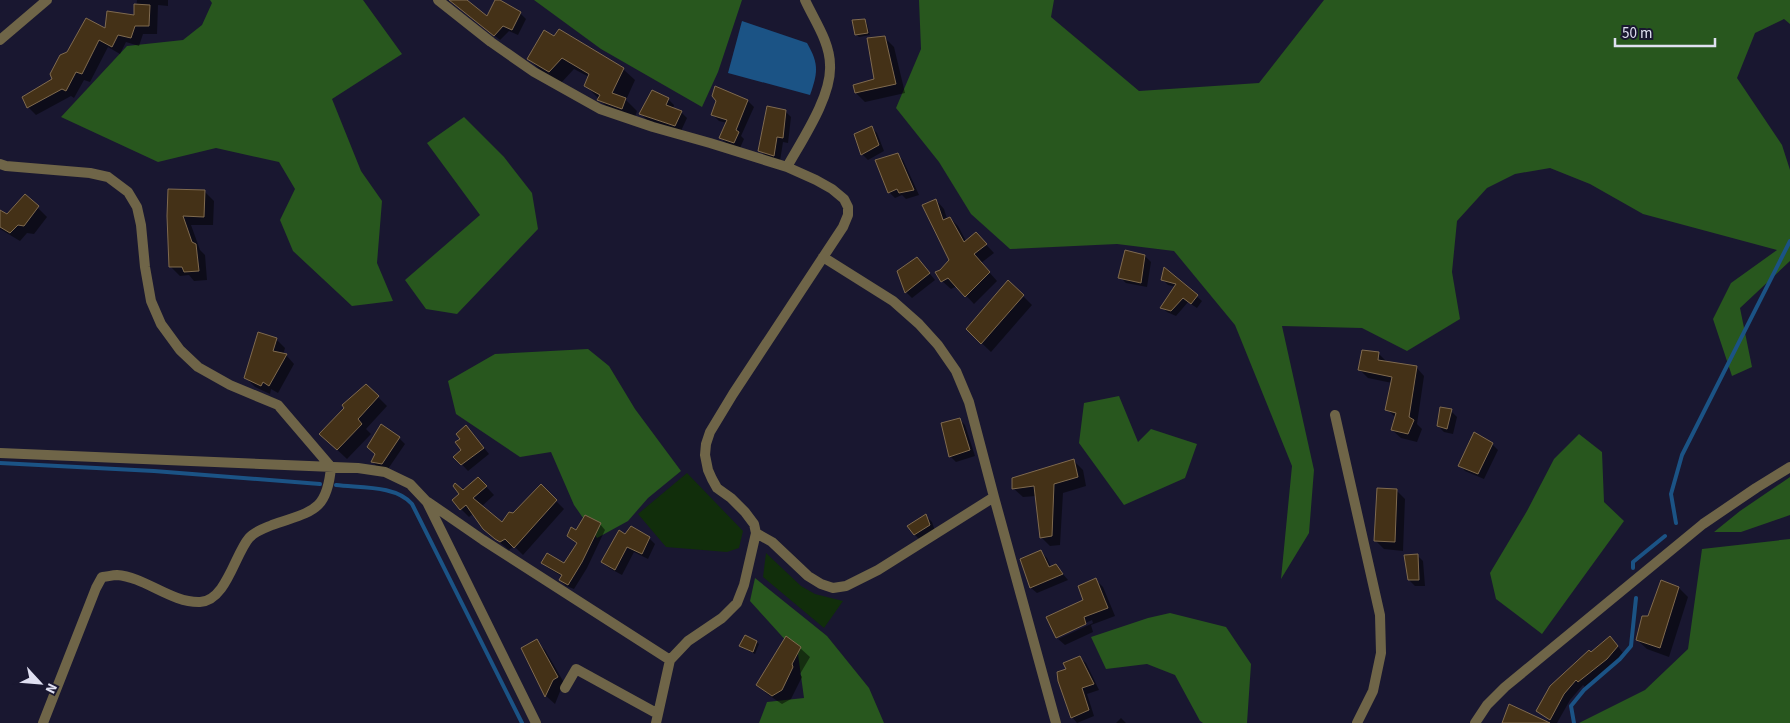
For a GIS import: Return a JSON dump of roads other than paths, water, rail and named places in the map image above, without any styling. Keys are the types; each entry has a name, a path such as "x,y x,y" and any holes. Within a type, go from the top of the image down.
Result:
{"street":[{"path":"0,40 47,0"},
{"path":"438,0 491,42 534,72 600,108 653,127 787,167 832,189 844,199 848,207 848,216 843,227 733,394 710,432 706,444 705,455 708,470 717,488 745,512 754,524 756,533 744,584 737,603 722,618 688,641 670,660 657,719 576,669 565,688"},
{"path":"787,167 825,95 830,65 826,44 805,0"},
{"path":"0,164 90,173 108,177 128,192 137,207 141,225 145,267 151,301 161,324 180,350 198,367 230,385 278,405 331,467 330,482 326,496 320,505 309,512 263,528 250,537 242,548 222,588 209,599 201,602 178,598 117,575 102,577 43,723"},
{"path":"824,257 893,301 919,324 956,371 969,402 1056,723"},
{"path":"1335,415 1380,615 1380,653 1373,691 1357,723"},
{"path":"0,452 358,468 385,472 410,484 427,502 483,540 670,660"},
{"path":"1475,723 1487,705 1505,687 1630,582 1703,524 1790,467"},
{"path":"756,533 772,542 808,576 821,584 834,588 846,586 878,570 994,497"},
{"path":"427,502 536,723"}],"water":[{"path":"742,21 807,43 814,57 816,68 815,80 810,95 728,73"}],"waterway":[{"path":"1676,523 1671,494 1682,455 1790,241"},
{"path":"0,463 154,471 320,484"},
{"path":"336,485 387,490 397,493 412,504 522,723"},
{"path":"1633,568 1633,562 1665,536"},
{"path":"1574,723 1571,706 1584,690 1620,659 1631,646 1636,598"}]}
